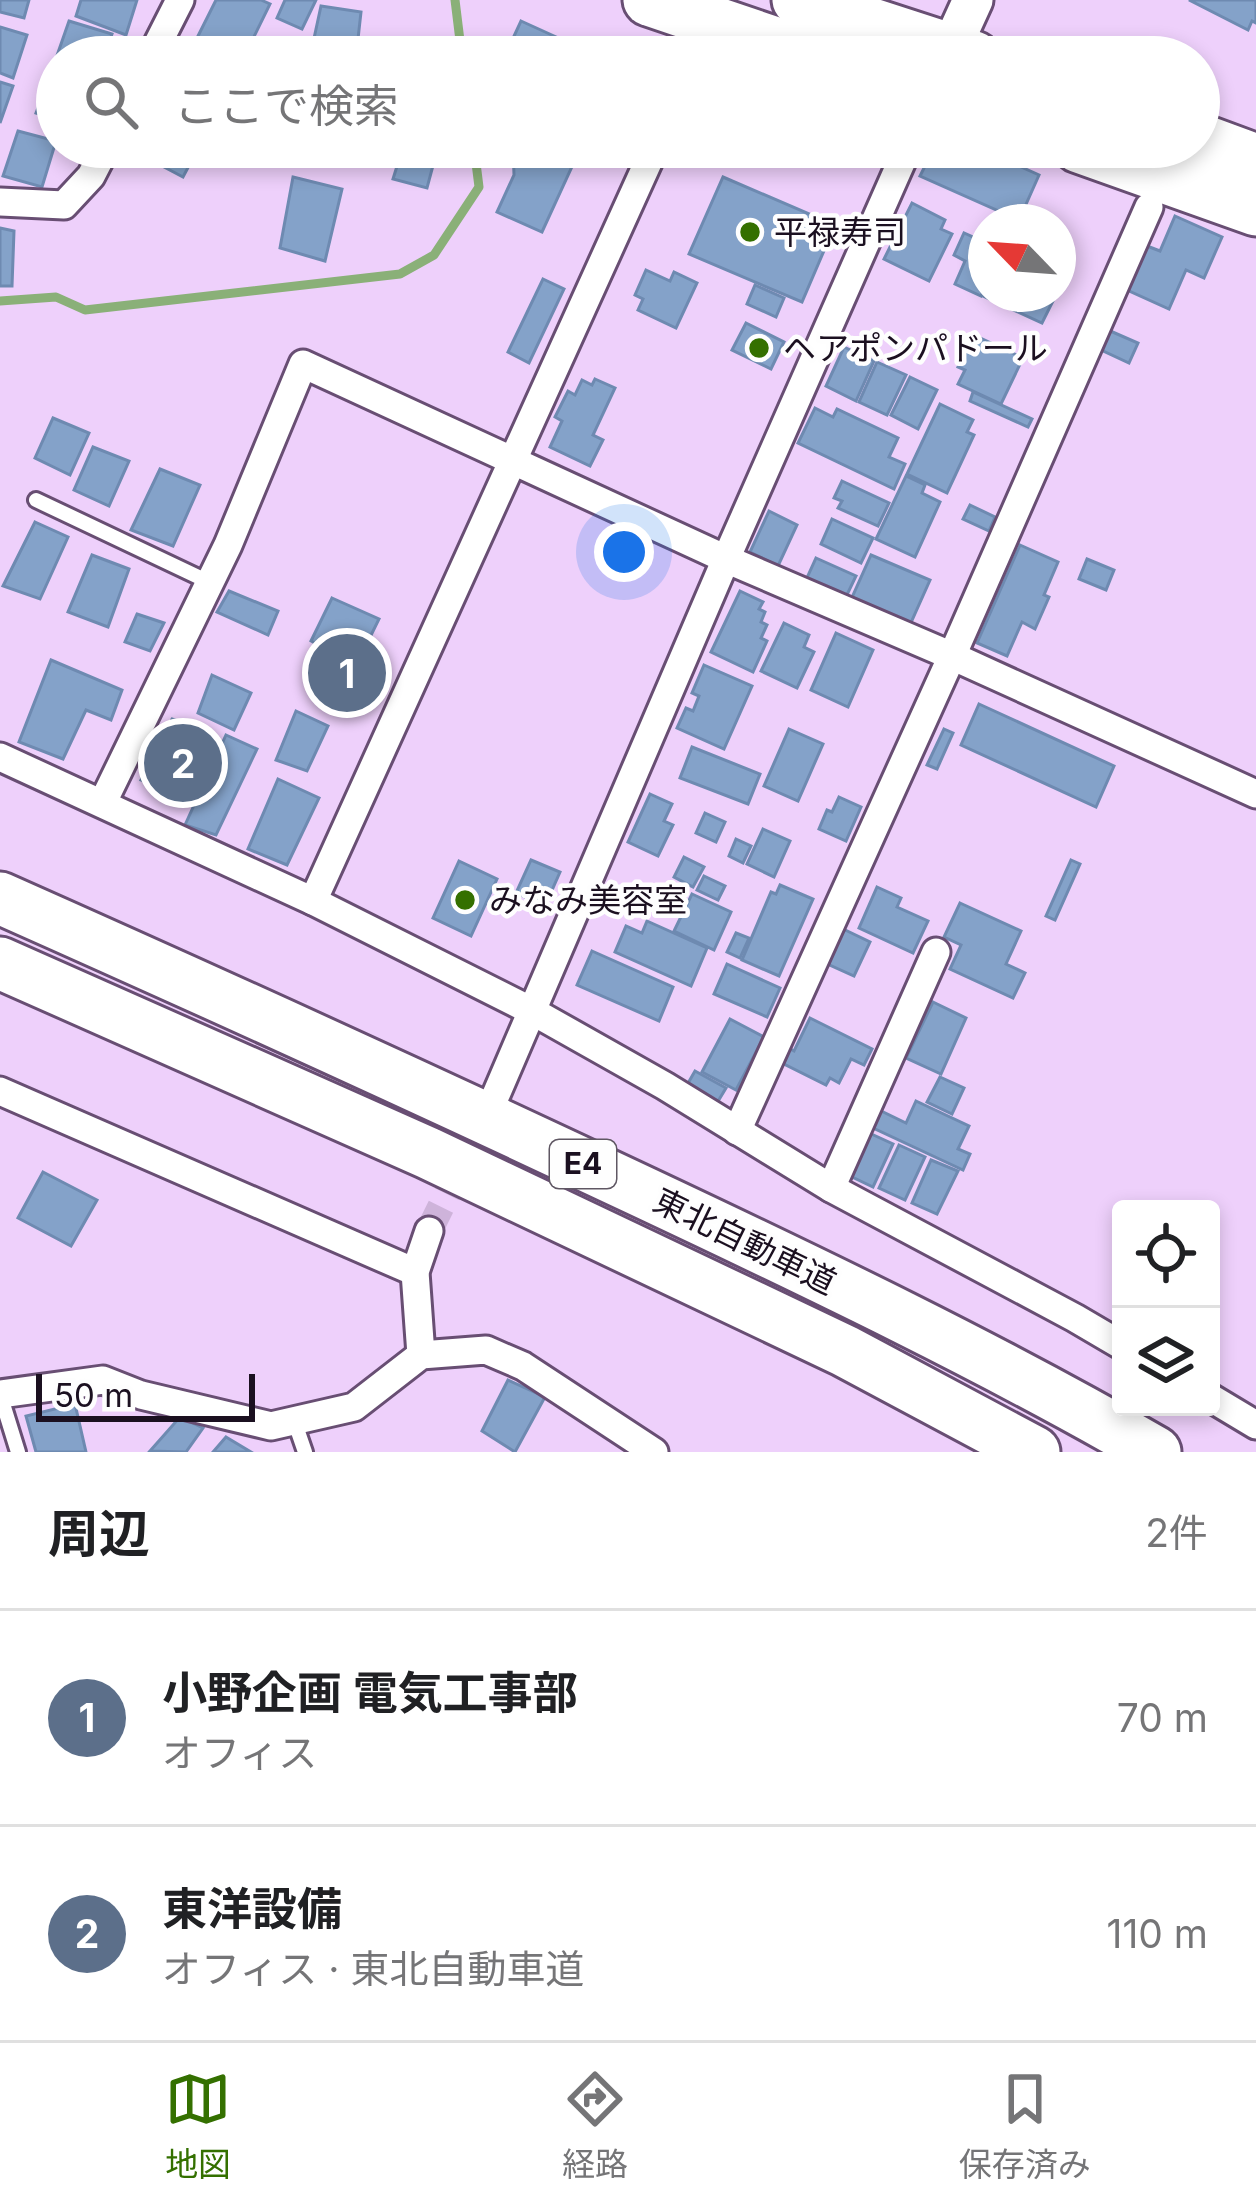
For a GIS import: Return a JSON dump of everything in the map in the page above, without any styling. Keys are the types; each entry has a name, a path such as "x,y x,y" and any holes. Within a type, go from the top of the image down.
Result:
{"highway":[{"path":"649,0 701,36"},
{"path":"798,0 904,36"},
{"path":"1220,147 1256,160"},
{"path":"1138,168 1256,210"},
{"name":"東北自動車道","path":"0,898 334,1047 732,1234 1155,1452"},
{"name":"東北自動車道","path":"0,963 449,1163 845,1352 1034,1452"}],"street":[{"path":"162,36 180,0"},
{"path":"962,36 973,0"},
{"path":"0,202 64,205 95,168"},
{"path":"313,902 645,168"},
{"path":"495,1097 899,168"},
{"path":"737,1130 1149,207"},
{"path":"103,802 228,545 303,364 726,559 1256,794"},
{"path":"0,757 313,902 532,1011 831,1188 1112,1340"},
{"path":"831,1188 936,952"},
{"path":"0,1090 415,1272"},
{"path":"422,1355 415,1272 429,1231"},
{"path":"0,1394 103,1380 141,1395 271,1426 354,1407 422,1355 486,1350 524,1366 654,1452"},
{"path":"1220,1403 1256,1425"}],"lane":[{"path":"36,500 209,582"},
{"path":"0,1394 18,1452"},
{"path":"294,1420 305,1452"}],"building":[{"path":"0,0 29,0 24,18 0,12"},
{"path":"81,0 137,0 126,35 76,16"},
{"path":"216,0 270,4 254,36 198,36"},
{"path":"285,0 316,0 302,29 277,18"},
{"path":"1189,0 1256,0 1256,23 1252,21 1248,30"},
{"path":"321,6 361,12 358,36 315,36"},
{"path":"69,21 112,34 111,36 64,36"},
{"path":"521,21 554,36 514,36"},
{"path":"0,27 27,35 13,78 0,73"},
{"path":"0,82 13,86 0,123"},
{"path":"18,131 36,136 36,168 48,168 42,187 3,176"},
{"path":"166,168 188,168 183,177"},
{"path":"396,168 432,168 427,188 393,179"},
{"path":"514,168 571,168 542,232 497,212"},
{"path":"924,168 1024,168 1039,175 1026,204 983,204 920,176"},
{"path":"293,177 342,189 325,261 280,248"},
{"path":"723,177 835,225 802,302 689,254"},
{"path":"912,203 945,220 941,229 952,234 929,281 884,259"},
{"path":"1175,216 1222,237 1204,278 1186,270 1169,309 1127,290 1147,246 1160,251"},
{"path":"0,228 14,231 12,286 0,286"},
{"path":"964,233 968,235 968,290 955,284 965,261 954,255"},
{"path":"646,270 670,281 674,272 697,283 676,328 638,310 643,299 635,295"},
{"path":"543,279 564,289 529,363 508,352"},
{"path":"755,285 784,298 776,317 747,304"},
{"path":"1018,312 1048,312 1042,323"},
{"path":"746,323 784,342 771,369 732,350"},
{"path":"1108,330 1138,343 1129,363 1099,349"},
{"path":"974,335 1023,358 1001,404 958,384 965,370 958,367"},
{"path":"844,347 874,361 856,401 826,386"},
{"path":"877,362 906,375 887,415 859,402"},
{"path":"910,377 937,390 918,429 891,415"},
{"path":"595,379 615,388 593,435 603,440 590,466 550,447 562,421 555,417 568,391 575,395 582,380 592,385"},
{"path":"973,392 1032,419 1028,427 970,401"},
{"path":"940,404 973,420 967,432 974,435 947,493 907,474"},
{"path":"815,408 833,417 837,409 898,438 889,457 905,464 894,489 798,443"},
{"path":"53,418 89,433 70,475 35,458"},
{"path":"93,447 129,461 109,506 74,490"},
{"path":"160,469 200,485 173,546 131,530"},
{"path":"906,476 925,485 922,493 940,502 915,557 876,539"},
{"path":"842,481 889,503 878,526 838,508 842,501 834,498"},
{"path":"970,505 995,517 989,531 963,519"},
{"path":"769,511 797,525 778,566 750,552"},
{"path":"832,519 873,538 861,563 821,544"},
{"path":"35,522 68,537 40,599 3,586"},
{"path":"1020,545 1058,562 1035,629 1022,622 1007,656 977,643"},
{"path":"92,555 129,569 108,627 68,612"},
{"path":"871,555 930,580 909,627 850,602"},
{"path":"816,558 856,576 845,599 806,580"},
{"path":"1087,559 1114,570 1106,590 1079,579"},
{"path":"229,591 278,611 268,635 217,612"},
{"path":"740,591 763,602 759,609 765,612 761,622 767,625 761,638 767,641 753,672 711,652"},
{"path":"332,598 379,619 356,666 311,641"},
{"path":"137,614 164,623 150,651 125,642"},
{"path":"784,623 809,635 804,647 814,652 797,688 761,671"},
{"path":"836,633 873,650 848,707 811,690"},
{"path":"51,660 122,690 111,720 86,710 63,759 19,742"},
{"path":"704,665 752,686 724,749 677,728 686,708 693,711 699,696 692,693"},
{"path":"212,675 251,693 234,730 198,713"},
{"path":"979,704 1114,766 1096,807 961,745"},
{"path":"296,711 328,726 307,771 276,760"},
{"path":"172,719 208,732 178,794 141,780"},
{"path":"789,729 823,744 798,801 764,786"},
{"path":"944,729 953,733 937,769 927,765"},
{"path":"226,735 257,749 216,835 185,825"},
{"path":"692,747 760,774 748,804 680,778"},
{"path":"278,779 319,798 287,865 248,849"},
{"path":"650,794 672,804 664,821 673,825 658,856 628,842"},
{"path":"839,797 861,807 846,841 819,829"},
{"path":"705,813 725,822 716,842 696,833"},
{"path":"763,829 790,841 774,877 747,864"},
{"path":"736,839 751,846 743,863 729,856"},
{"path":"684,857 704,867 693,887 674,877"},
{"path":"531,860 560,872 545,906 516,893"},
{"path":"1071,860 1080,864 1055,920 1046,916"},
{"path":"459,861 497,879 471,936 433,918"},
{"path":"704,876 725,886 718,900 697,890"},
{"path":"780,885 813,899 779,976 742,960 771,892 776,894"},
{"path":"877,887 901,898 897,907 928,921 913,953 859,928"},
{"path":"692,894 731,912 714,950 674,931"},
{"path":"960,903 1021,931 1006,964 1025,973 1013,998 950,969 961,945 944,937"},
{"path":"647,921 707,948 691,986 615,952 626,926 642,933"},
{"path":"839,927 870,942 854,976 823,962"},
{"path":"736,933 749,938 740,958 727,952"},
{"path":"592,951 673,987 659,1021 577,985"},
{"path":"727,964 780,988 767,1017 714,994"},
{"path":"933,1002 966,1018 941,1074 906,1058"},
{"path":"810,1018 872,1049 864,1065 851,1059 839,1083 830,1078 826,1085 778,1061 785,1046 794,1051"},
{"path":"730,1019 764,1037 736,1090 702,1072"},
{"path":"695,1071 726,1088 717,1103 687,1085"},
{"path":"940,1077 964,1088 952,1114 927,1102"},
{"path":"916,1101 969,1126 958,1149 970,1154 963,1170 871,1127 879,1110 906,1123"},
{"path":"867,1132 893,1144 873,1187 848,1175"},
{"path":"899,1145 925,1157 905,1200 879,1188"},
{"path":"931,1160 958,1171 937,1214 912,1203"},
{"path":"43,1172 97,1200 71,1246 18,1218"},
{"path":"508,1380 545,1397 515,1452 482,1431"},
{"path":"75,1404 86,1452 36,1452 26,1416"},
{"path":"180,1417 203,1428 186,1452 150,1451"},
{"path":"226,1437 251,1452 213,1452"}],"waterway":[{"path":"455,0 459,36"},
{"path":"0,301 56,297 85,310 400,274 434,255 479,187 477,168"}],"tunnel":[{"path":"429,1231 488,1111"}],"place":[{"name":"平禄寿司","path":"750,232"},
{"name":"ヘアポンパドール","path":"759,348"},
{"name":"小野企画 電気工事部","path":"347,673"},
{"name":"東洋設備","path":"183,763"},
{"name":"みなみ美容室","path":"465,900"}]}
